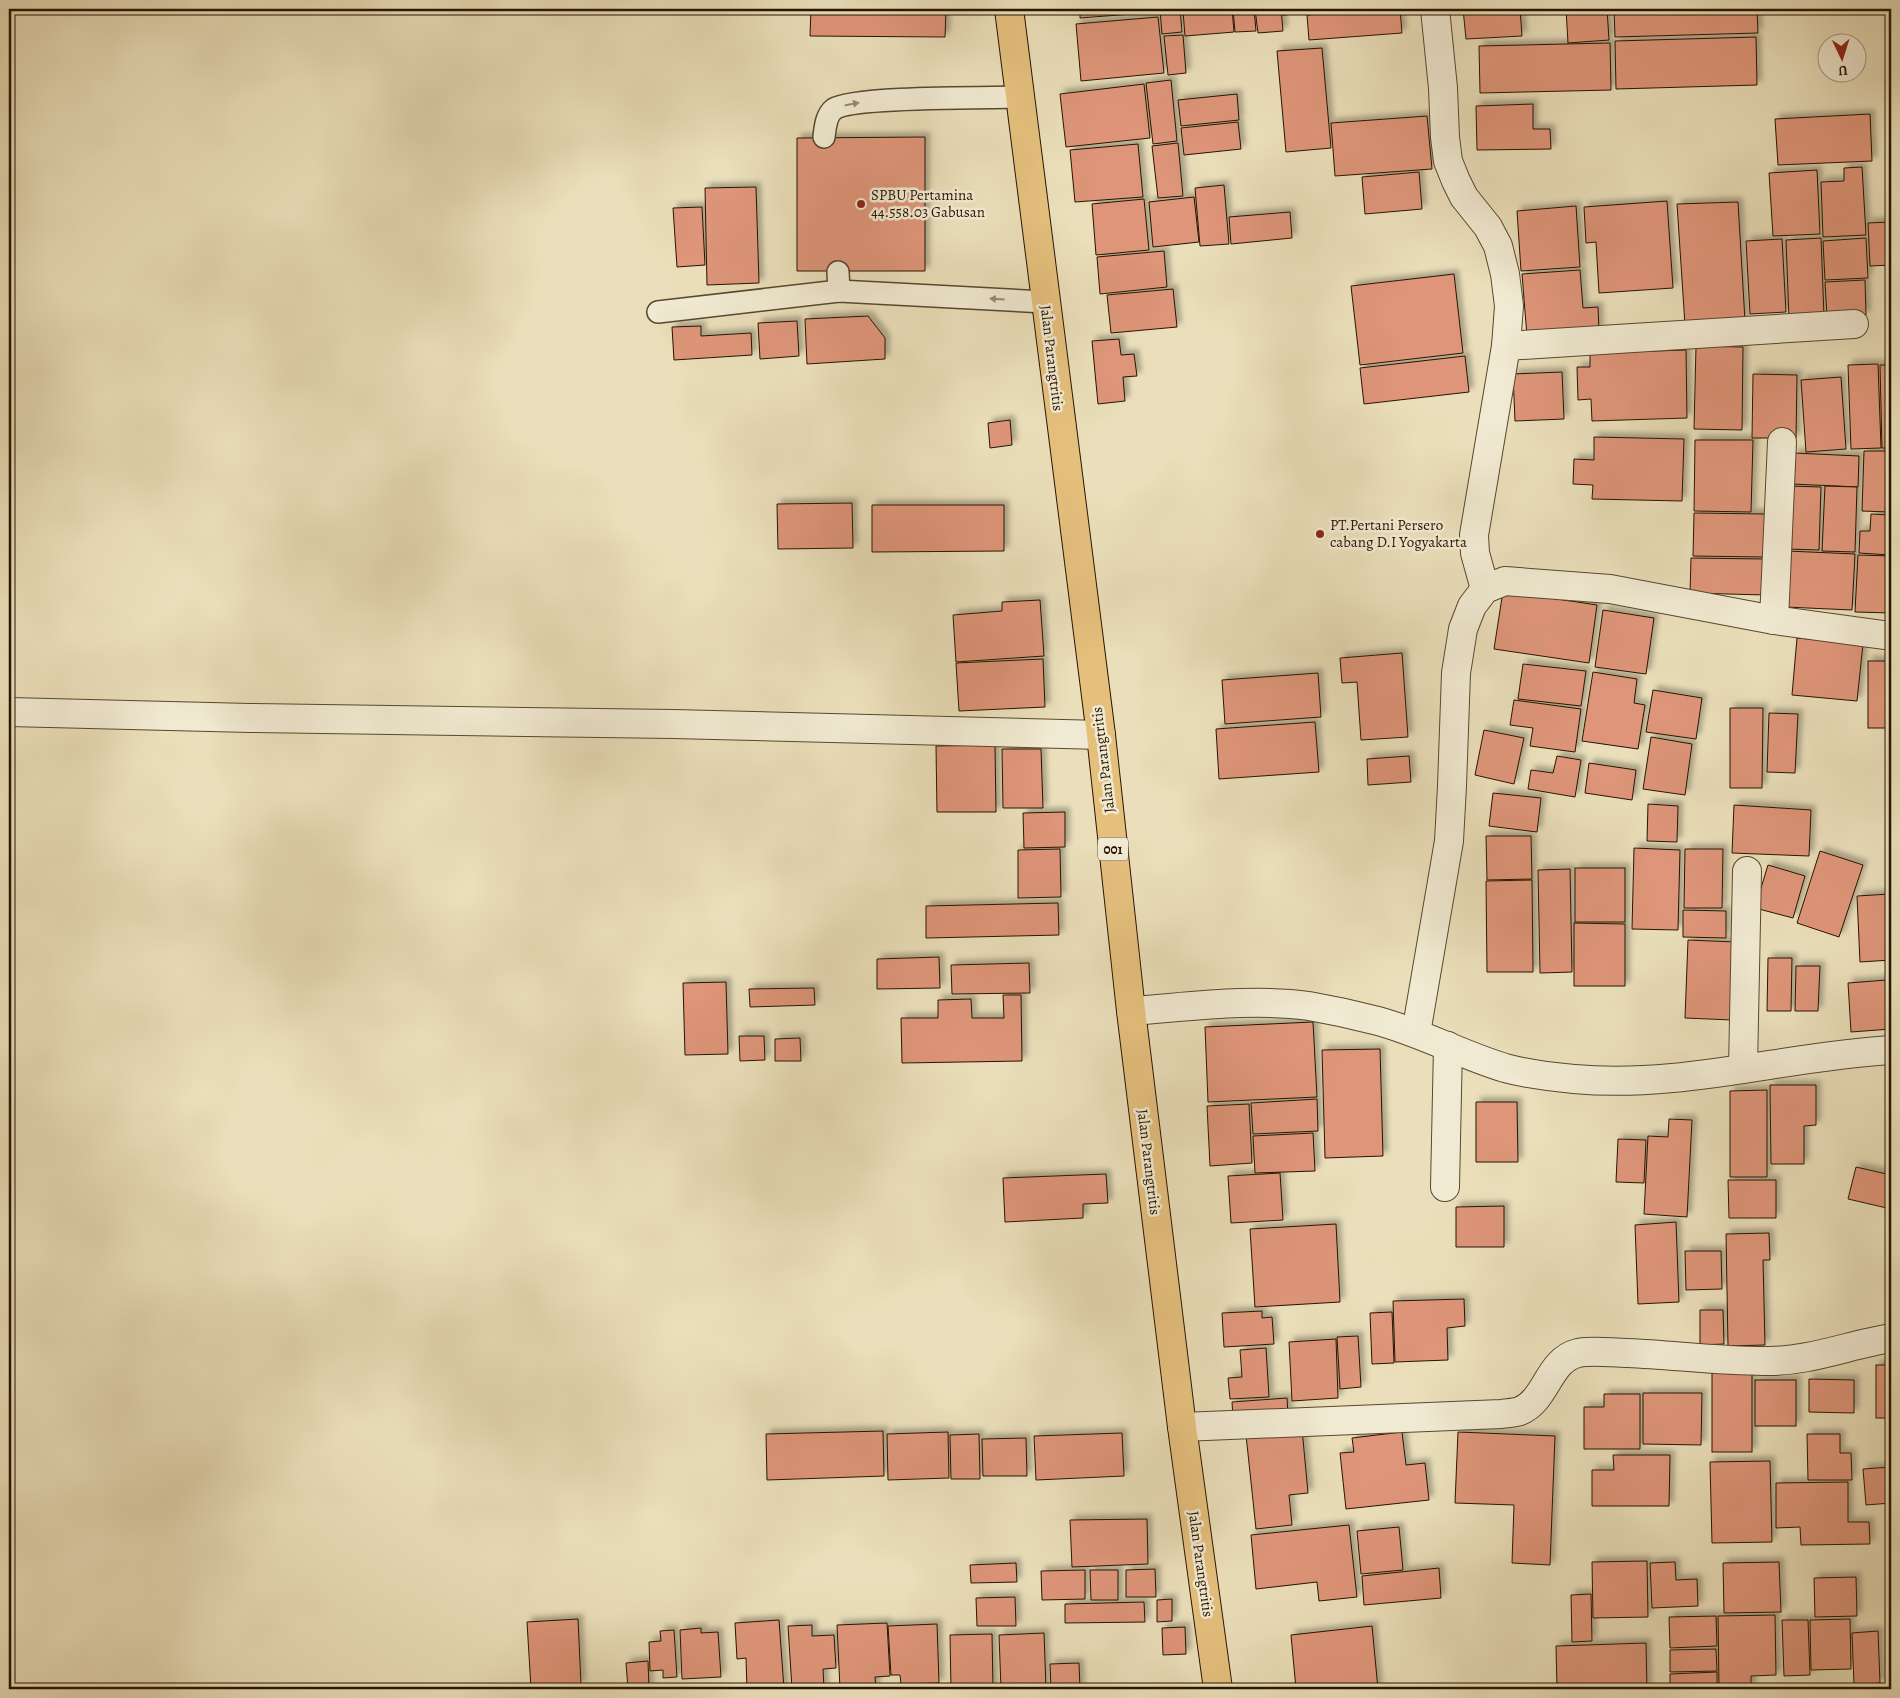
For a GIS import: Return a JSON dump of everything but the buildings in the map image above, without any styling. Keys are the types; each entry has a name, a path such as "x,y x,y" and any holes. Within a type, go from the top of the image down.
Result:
{"main road":[{"name":"Jalan Parangtritis","path":"1008,9 1021,97 1100,736 1131,1011 1182,1427 1218,1689"}],"street":[{"path":"1435,9 1448,161 1464,197 1488,227 1498,246 1505,274 1508,306 1506,346 1474,535 1474,553 1485,589"},
{"path":"1506,346 1854,324"},
{"path":"1774,620 1782,442"},
{"path":"1416,1033 1449,842 1456,673 1463,628 1472,606 1485,589 1505,581 1610,589 1774,620 1891,636"},
{"path":"9,712 250,718 673,724 1100,736"},
{"path":"1743,1069 1747,871"},
{"path":"1131,1011 1255,1003 1308,1006 1378,1021 1416,1033 1506,1068 1539,1075 1576,1079 1625,1081 1743,1069 1824,1057 1891,1050"},
{"path":"1445,1187 1448,1046"},
{"path":"1182,1427 1502,1414 1520,1411 1532,1403 1560,1362 1578,1353 1606,1352 1765,1361 1796,1360 1870,1341 1891,1338"}],"lane":[{"path":"824,137 827,120 834,109 848,104 874,101 1021,97"},
{"path":"658,312 839,281 1045,302"}],"place":[{"name":"SPBU Pertamina 44.558.03 Gabusan","path":"861,204"},
{"name":"PT.Pertani Persero cabang D.I Yogyakarta","path":"1320,534"}]}
